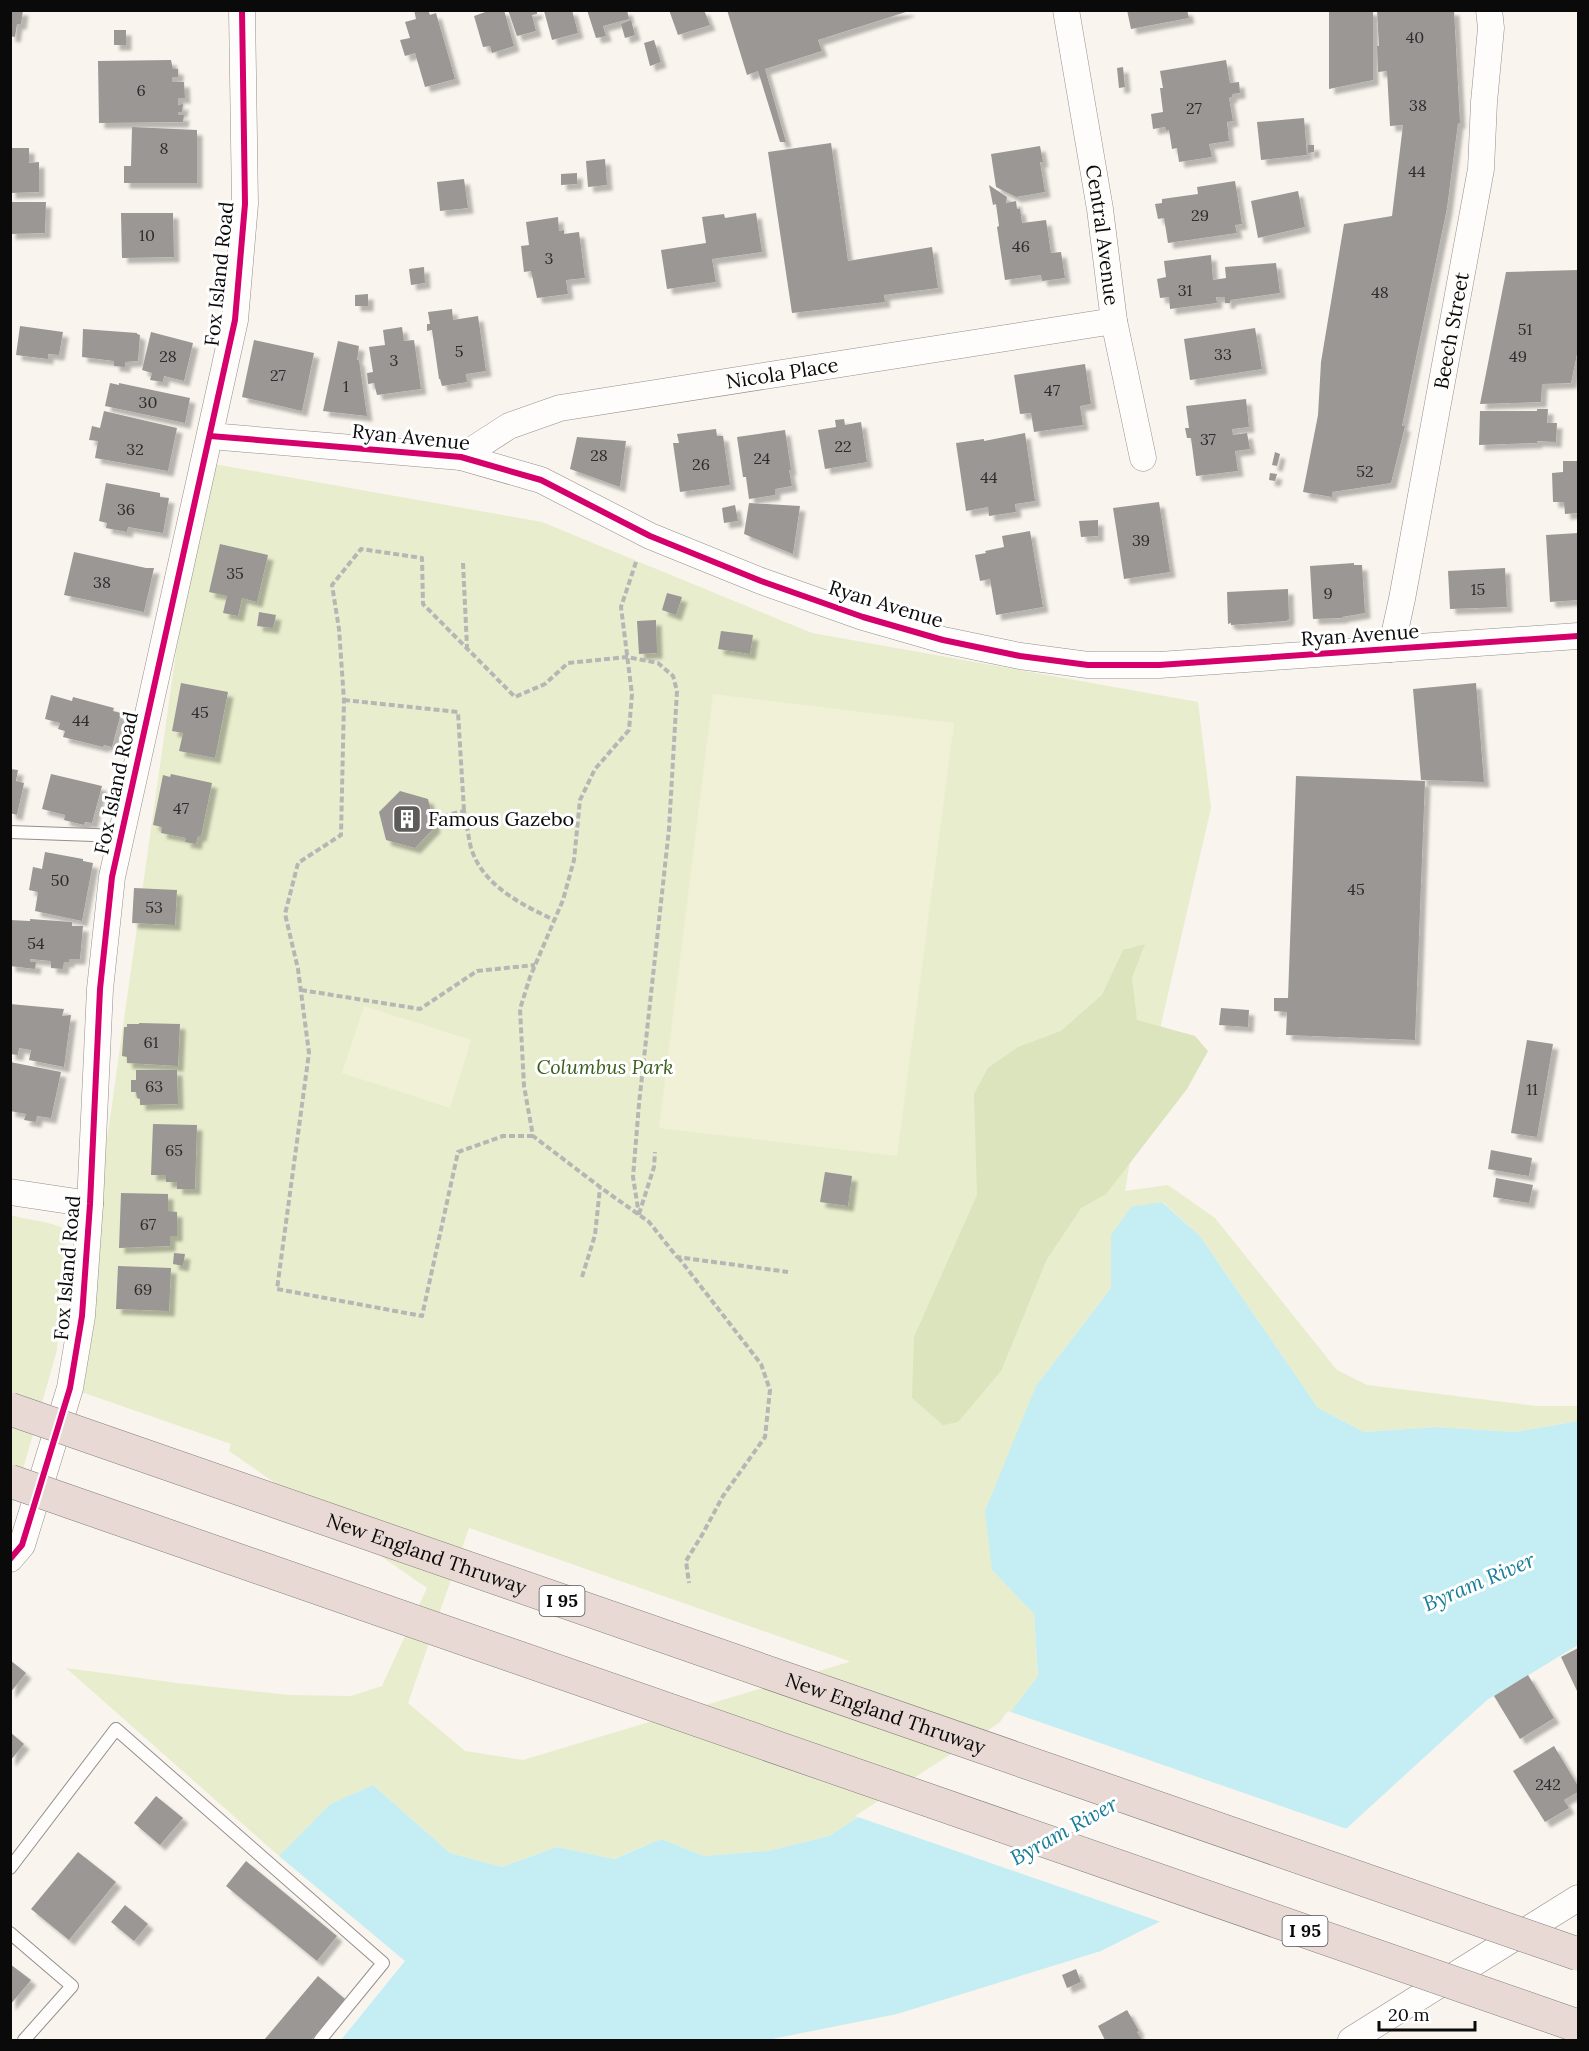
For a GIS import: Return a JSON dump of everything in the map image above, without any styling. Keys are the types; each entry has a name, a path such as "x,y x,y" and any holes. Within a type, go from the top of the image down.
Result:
{"highway":[{"name":"New England Thruway","path":"10,1409 1578,1954"},
{"name":"I 95","path":"10,1481 1578,2026"}],"street":[{"name":"Fox Island Road","path":"10,1559 22,1545 70,1388 82,1316 90,1204 100,989 112,877 235,320 245,204 242,10"},
{"name":"Central Avenue","path":"1066,10 1100,209 1114,321 1143,458"},
{"name":"Beech Street","path":"1391,649 1480,169 1491,28 1489,10"},
{"name":"Nicola Place","path":"461,456 509,426 560,408 1114,321"},
{"name":"Ryan Avenue","path":"210,436 461,456 541,480 650,536 863,617 943,640 1009,654 1088,665 1159,665 1578,636"},
{"path":"10,1192 90,1204"},
{"path":"1351,2040 1578,1898"}],"lane":[{"path":"10,832 122,836"},
{"path":"10,1868 116,1729 383,1963 320,2040"},
{"path":"10,1933 72,1986 24,2040"}],"path":[{"path":"639,1215 633,1177 669,829 677,691 673,676 658,663 627,657 568,663 545,684 516,697 423,604 422,558 361,549 332,585 339,629 344,700 341,835 298,863 285,914 301,990 309,1053 277,1289 422,1316 458,1152 503,1136 533,1136 600,1187 639,1215 649,1222 760,1364 770,1390 765,1437 723,1496 686,1561 689,1583"},
{"path":"533,1136 524,1086 520,1009 535,965 563,900 574,860 580,800 595,769 629,730 632,694 621,607 637,560"},
{"path":"463,563 467,648"},
{"path":"344,700 458,712 464,811 472,849 487,877 507,894 554,920"},
{"path":"434,818 464,811"},
{"path":"301,990 420,1008 477,971 535,965"},
{"path":"639,1215 654,1167 655,1152"},
{"path":"582,1277 595,1235 600,1187"},
{"path":"677,1257 788,1272"}],"green space":[{"name":"Columbus Park","path":"203,462 542,522 812,633 1198,702 1211,808 1131,1154 1125,1191 1168,1185 1215,1218 1337,1370 1367,1385 1536,1406 1578,1406 1578,1421 1515,1432 1436,1427 1364,1432 1318,1408 1200,1236 1163,1202 1120,1222 1111,1274 1111,1288 1036,1386 992,1570 1034,1614 1038,1676 1001,1725 829,1836 768,1851 704,1856 661,1839 613,1859 557,1847 502,1867 450,1853 373,1785 330,1804 279,1856 66,1668 290,1695 351,1696 382,1686 427,1588 229,1451 231,1444 70,1388","holes":["469,1528 849,1661 523,1760 465,1751 408,1703"]},
{"path":"713,694 954,723 897,1156 659,1128"},
{"path":"1145,944 1132,978 1137,1020 1195,1036 1208,1051 1187,1089 1106,1194 1081,1208 1047,1259 1001,1371 958,1422 943,1425 912,1398 914,1337 977,1195 974,1094 988,1068 1018,1047 1061,1031 1102,995 1123,950"},
{"path":"364,1006 471,1040 450,1108 342,1073"},
{"path":"11,1215 53,1224 66,1230 57,1350 11,1511"}],"water":[{"name":"Byram River","path":"1162,1202 1200,1236 1318,1408 1364,1432 1436,1427 1515,1432 1578,1421 1578,1645 1487,1700 1347,1828 1101,1951 897,2014 767,2040 341,2040 405,1961 279,1856 330,1804 373,1785 450,1853 502,1867 557,1847 614,1859 661,1839 704,1856 768,1851 829,1836 1001,1725 1038,1676 1034,1614 992,1570 985,1511 1036,1386 1111,1288 1111,1235 1131,1207"}],"pier":[{"path":"1008,1711 1350,1830 1164,1923 855,1816 999,1723"}],"building":[{"path":"10,10 23,10 21,24 17,24 15,37 10,36"},
{"path":"414,10 428,10 430,15 436,13 455,79 425,87 415,53 405,56 400,40 410,38 405,22 416,19"},
{"path":"491,10 504,10 514,46 492,53 490,46 483,47 474,16"},
{"path":"508,10 537,10 537,14 532,15 536,31 517,36"},
{"path":"572,10 578,33 552,40 544,11"},
{"path":"587,10 627,10 629,19 603,26 606,36 596,38"},
{"path":"669,10 704,10 710,25 678,35"},
{"path":"727,10 909,11 818,40 822,51 765,69 786,142 780,142 758,71 747,75"},
{"path":"1127,10 1187,10 1189,18 1131,29"},
{"path":"1329,10 1373,10 1373,80 1329,89"},
{"path":"1377,10 1454,10 1460,123 1458,123 1447,208 1402,426 1405,426 1391,483 1332,492 1332,497 1303,492 1318,415 1321,362 1344,224 1392,216 1403,125 1390,126 1387,71 1378,72"},
{"path":"631,20 635,35 625,38 621,24"},
{"path":"114,30 126,30 126,45 114,45"},
{"path":"654,40 661,62 650,66 644,43"},
{"path":"171,60 173,69 178,69 178,77 172,77 172,82 184,82 185,98 178,98 178,105 183,104 182,112 178,112 178,115 184,115 183,122 99,123 98,61"},
{"path":"1226,60 1230,83 1239,82 1240,93 1232,94 1229,98 1233,121 1227,122 1229,141 1209,144 1212,157 1179,162 1177,148 1172,149 1169,130 1166,131 1165,127 1153,129 1151,114 1163,112 1160,71"},
{"path":"1123,67 1125,87 1119,88 1117,68"},
{"path":"1304,118 1307,155 1261,160 1257,122"},
{"path":"132,127 197,130 197,183 124,183 124,166 131,166"},
{"path":"831,143 848,261 932,247 938,288 884,295 885,302 792,313 768,152"},
{"path":"1308,145 1314,145 1314,152 1308,153"},
{"path":"1040,146 1045,192 1016,197 996,187 991,154"},
{"path":"10,148 29,148 29,163 39,162 39,192 10,193"},
{"path":"605,159 607,185 588,187 586,161"},
{"path":"577,173 577,184 561,185 561,174"},
{"path":"464,179 468,208 440,211 437,182"},
{"path":"1235,181 1242,224 1235,225 1237,233 1168,243 1164,218 1158,219 1155,204 1162,203 1162,199 1198,194 1197,187"},
{"path":"989,185 1007,197 1006,203 1016,201 1022,223 1046,220 1051,253 1061,252 1065,278 1042,281 1041,275 1005,280 996,204 993,205"},
{"path":"1298,191 1305,227 1258,238 1251,201"},
{"path":"10,202 46,202 45,233 10,234"},
{"path":"121,213 173,213 174,257 122,258"},
{"path":"756,213 762,252 712,259 716,282 667,289 661,250 706,243 702,217 724,214 725,218"},
{"path":"558,217 559,231 564,230 564,234 579,232 585,278 566,280 568,294 537,298 531,271 524,272 521,246 529,245 526,222"},
{"path":"1211,255 1213,280 1226,278 1225,267 1276,263 1280,293 1230,300 1230,303 1225,303 1225,297 1216,297 1217,303 1170,309 1169,297 1160,298 1157,279 1166,277 1164,261"},
{"path":"424,267 425,283 411,285 409,269"},
{"path":"1578,270 1578,349 1571,383 1542,384 1541,402 1480,404 1506,272"},
{"path":"368,294 368,306 355,306 355,295"},
{"path":"452,309 453,320 478,316 486,371 466,374 467,382 442,386 432,330 427,331 427,324 430,324 428,312"},
{"path":"20,326 63,332 59,355 48,354 48,359 16,355"},
{"path":"402,327 404,341 414,340 421,389 377,395 374,383 368,384 367,373 373,372 369,347 385,345 383,330"},
{"path":"1255,328 1262,369 1190,380 1184,339"},
{"path":"83,329 137,333 140,335 138,361 125,362 125,367 114,366 114,361 82,357"},
{"path":"151,332 193,343 184,381 164,376 163,382 150,380 152,373 142,370"},
{"path":"254,340 314,353 302,411 242,397"},
{"path":"338,341 359,346 357,360 359,360 367,416 323,411"},
{"path":"1085,364 1091,404 1080,406 1083,425 1034,432 1031,413 1020,414 1014,375"},
{"path":"110,383 190,398 185,423 105,406"},
{"path":"1246,399 1249,427 1232,429 1233,435 1247,433 1250,449 1235,451 1238,471 1196,476 1191,438 1187,438 1185,428 1189,428 1186,406"},
{"path":"1537,409 1548,409 1547,423 1557,423 1556,442 1479,445 1480,411 1537,411"},
{"path":"104,411 177,428 168,471 95,458 98,441 89,440 92,426 100,428"},
{"path":"844,419 845,425 861,422 867,462 825,469 818,430 836,427 835,420"},
{"path":"716,429 717,436 723,436 730,485 680,492 673,443 679,443 677,434"},
{"path":"785,430 792,486 775,489 775,495 749,499 737,437"},
{"path":"1025,433 1035,501 1015,504 1016,512 989,516 988,507 966,511 956,443 984,439 984,441"},
{"path":"577,437 626,441 620,487 570,469"},
{"path":"1275,452 1280,454 1277,466 1272,465"},
{"path":"1563,461 1578,461 1578,513 1565,514 1564,502 1553,502 1552,473 1563,472"},
{"path":"1270,473 1277,474 1275,481 1269,480"},
{"path":"106,483 160,493 160,497 169,498 163,533 128,527 127,532 106,528 107,523 99,521"},
{"path":"1159,502 1170,572 1124,579 1113,508"},
{"path":"749,503 800,506 793,554 744,534"},
{"path":"735,505 738,521 724,523 722,508"},
{"path":"1098,520 1098,536 1081,537 1079,521"},
{"path":"1030,531 1043,607 996,615 990,579 980,581 975,555 1004,547 1002,536"},
{"path":"1578,533 1578,600 1550,602 1546,535"},
{"path":"220,544 268,555 257,602 242,598 238,616 223,613 227,596 209,592"},
{"path":"74,552 154,568 144,612 64,595"},
{"path":"1354,563 1354,565 1362,565 1365,613 1342,618 1313,619 1310,566"},
{"path":"1505,568 1507,607 1450,609 1448,571"},
{"path":"1288,589 1289,619 1286,621 1228,624 1227,592"},
{"path":"667,593 682,597 676,615 662,610"},
{"path":"259,612 276,615 273,628 257,626"},
{"path":"656,620 657,653 639,654 637,621"},
{"path":"721,631 753,635 750,654 718,649"},
{"path":"181,683 228,692 215,758 179,751 183,733 172,731"},
{"path":"1476,683 1484,782 1421,780 1413,689"},
{"path":"51,695 72,701 73,697 114,708 113,711 121,713 112,747 63,737 65,731 58,729 60,723 45,719"},
{"path":"10,769 18,770 16,781 24,783 17,815 10,813"},
{"path":"51,774 102,786 92,823 85,822 84,825 64,820 65,815 42,809"},
{"path":"171,774 212,783 201,836 198,836 196,844 185,842 186,838 161,833 162,827 153,825 163,775 170,777"},
{"path":"1296,776 1425,781 1415,1040 1286,1035 1287,1012 1274,1011 1274,998 1288,998"},
{"name":"Famous Gazebo","path":"400,791 428,799 435,827 415,848 386,840 379,812"},
{"path":"45,852 93,863 82,921 35,911 38,892 29,890 33,867 42,869"},
{"path":"134,888 177,890 175,925 132,923"},
{"path":"30,919 72,922 72,926 83,926 80,959 69,959 69,962 64,962 63,969 51,968 51,961 30,959 30,962 36,962 35,969 10,966 10,920 30,921"},
{"path":"10,1004 64,1009 62,1016 71,1015 64,1067 29,1060 31,1050 19,1048 18,1055 10,1054"},
{"path":"1221,1008 1249,1010 1248,1027 1219,1025"},
{"path":"127,1024 180,1024 178,1066 127,1063 127,1057 122,1056 124,1027 127,1027"},
{"path":"1527,1040 1553,1044 1537,1137 1511,1133"},
{"path":"10,1062 61,1072 51,1118 37,1116 36,1122 24,1120 26,1114 10,1111"},
{"path":"136,1070 177,1070 178,1104 140,1105 136,1092 131,1092 131,1080 136,1080"},
{"path":"153,1124 197,1125 195,1189 177,1189 177,1182 166,1182 166,1175 151,1175"},
{"path":"1491,1150 1532,1158 1529,1176 1488,1169"},
{"path":"825,1172 852,1176 848,1206 820,1202"},
{"path":"1496,1178 1533,1185 1529,1203 1493,1197"},
{"path":"121,1193 168,1194 168,1211 177,1212 177,1236 170,1236 170,1246 119,1248"},
{"path":"174,1253 185,1254 183,1266 173,1264"},
{"path":"118,1266 171,1268 169,1311 116,1309"},
{"path":"1578,1648 1578,1693 1561,1657"},
{"path":"10,1660 26,1673 10,1693"},
{"path":"1528,1675 1554,1718 1520,1739 1494,1696"},
{"path":"10,1732 24,1744 10,1761"},
{"path":"1554,1746 1578,1786 1578,1792 1564,1800 1569,1808 1545,1822 1513,1771"},
{"path":"156,1796 183,1818 160,1845 134,1823"},
{"path":"78,1852 116,1882 69,1940 31,1909"},
{"path":"246,1861 337,1936 317,1961 226,1886"},
{"path":"125,1905 148,1924 134,1941 111,1922"},
{"path":"10,1964 31,1980 10,2005"},
{"path":"1076,1969 1081,1982 1067,1988 1062,1975"},
{"path":"318,1976 345,1999 311,2040 264,2040"},
{"path":"1127,2010 1142,2040 1105,2040 1098,2026"}],"cycle path":[{"path":"10,1559 22,1545 70,1388 82,1316 90,1204 100,989 112,877 235,320 245,204 242,10"},
{"path":"210,436 461,457 541,480 650,536 761,581 863,617 943,640 1020,656 1088,665 1159,665 1578,636"}],"place":[{"name":"Famous Gazebo","path":"407,819"}]}
